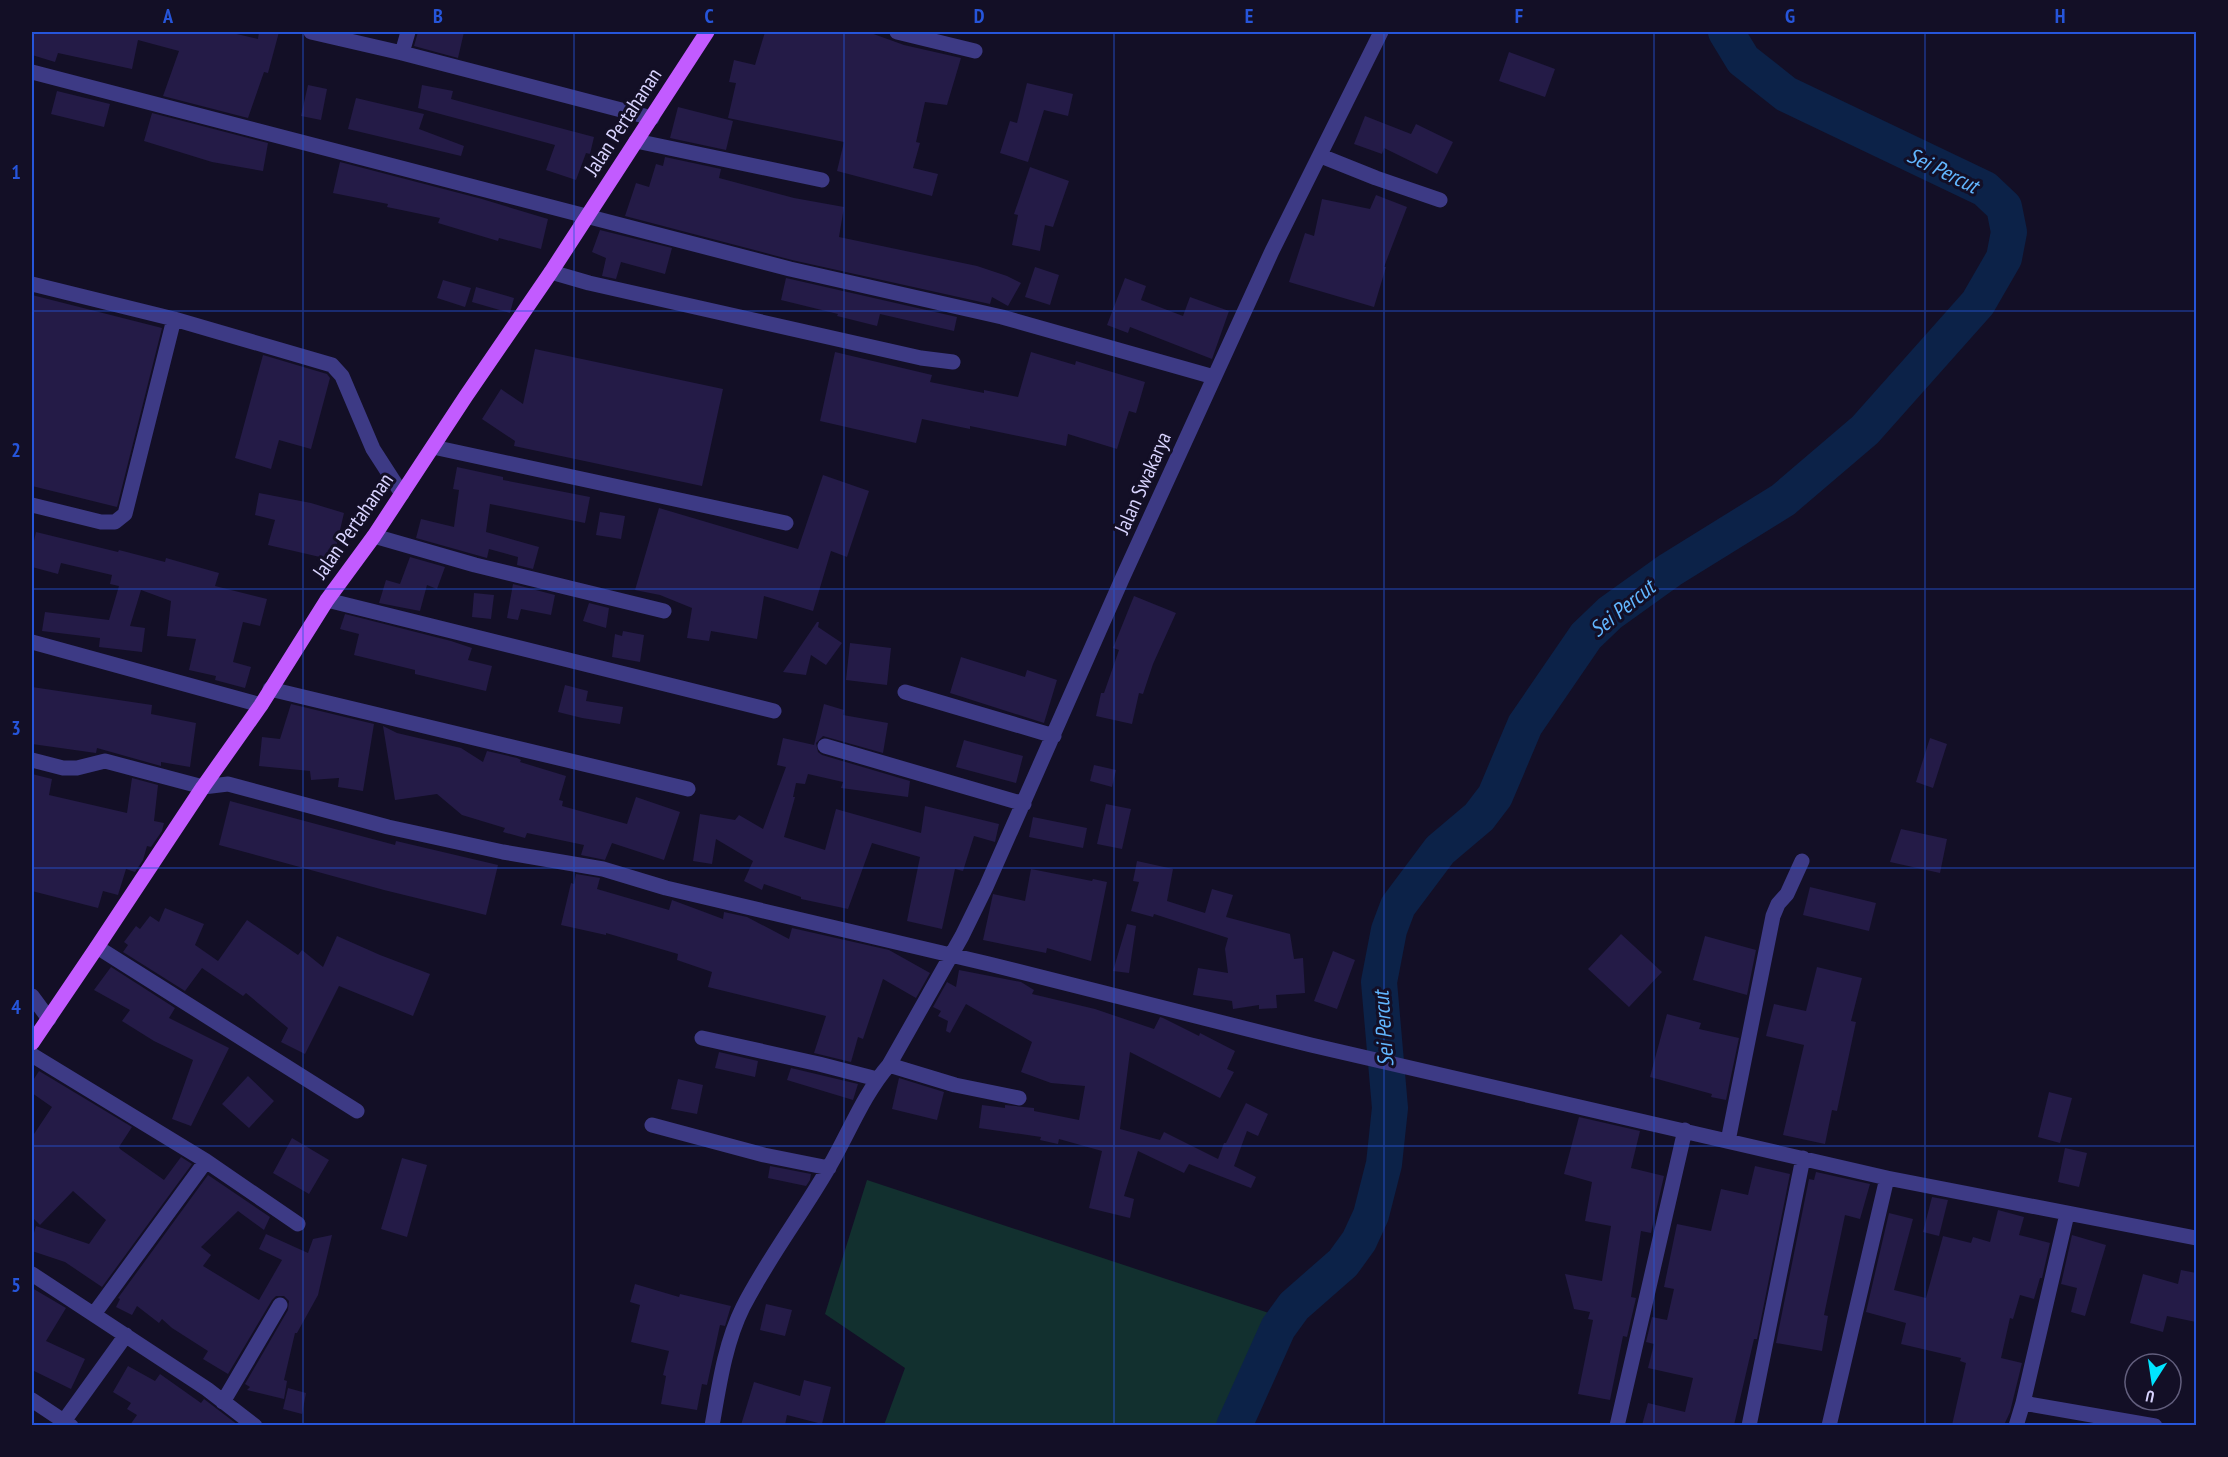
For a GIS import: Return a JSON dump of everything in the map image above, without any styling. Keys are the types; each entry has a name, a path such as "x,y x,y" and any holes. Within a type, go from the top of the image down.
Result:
{"main road":[{"name":"Jalan Pertahanan","path":"32,1043 203,787 261,705 327,600 374,536 551,272 707,32"}],"street":[{"path":"311,32 402,52 652,118"},
{"path":"402,52 408,32"},
{"path":"897,32 975,51"},
{"name":"Jalan Swakarya","path":"712,1425 730,1343 742,1308 785,1234 829,1168 877,1079 889,1065 951,956 986,887 1272,251 1381,32"},
{"path":"32,72 790,269 1002,317 1214,377"},
{"path":"636,141 822,180"},
{"path":"1321,156 1440,200"},
{"path":"551,272 590,283 921,358 953,362"},
{"path":"32,284 174,319 332,365 342,376 373,449 402,494"},
{"path":"32,506 101,522 115,522 125,514 174,319"},
{"path":"433,447 786,523"},
{"path":"374,536 475,565 664,611"},
{"path":"327,600 774,711"},
{"path":"32,642 261,705"},
{"path":"270,689 688,789"},
{"path":"905,692 1054,736"},
{"path":"825,746 1024,804"},
{"path":"32,760 63,768 77,768 105,761 203,787 228,784 388,827 503,852 603,869 666,888 1311,1045 1887,1178 2196,1238"},
{"path":"1728,1141 1773,916 1778,904 1787,894 1802,861"},
{"path":"97,947 357,1111"},
{"path":"32,996 49,1019"},
{"path":"702,1038 877,1079"},
{"path":"32,1055 206,1161 297,1224"},
{"path":"889,1065 955,1085 1019,1098"},
{"path":"652,1125 764,1155 829,1168"},
{"path":"1617,1425 1685,1130"},
{"path":"1749,1425 1803,1158"},
{"path":"94,1314 206,1161"},
{"path":"1829,1425 1887,1178"},
{"path":"2016,1425 2024,1402 2067,1214"},
{"path":"32,1274 126,1335 255,1425"},
{"path":"223,1402 280,1305"},
{"path":"32,1400 67,1423 126,1335"},
{"path":"2024,1402 2155,1425"}],"green space":[{"path":"867,1180 1281,1317 1222,1425 884,1425 905,1368 825,1314"}],"building":[{"path":"32,32 228,32 258,39 259,32 279,32 268,73 264,72 248,118 163,96 179,51 138,40 132,69 58,53 55,62 32,55"},
{"path":"418,32 464,32 458,58 414,46"},
{"path":"765,32 868,32 904,45 961,58 947,105 925,102 916,142 920,143 913,168 938,174 932,196 837,171 844,142 728,118 736,83 729,82 734,60 755,65"},
{"path":"1509,52 1555,69 1545,97 1499,81"},
{"path":"1027,83 1073,94 1068,116 1044,110 1028,162 1000,153 1010,121 1017,123"},
{"path":"308,85 327,89 321,120 301,116"},
{"path":"422,85 453,91 451,99 594,137 590,154 586,153 576,180 546,170 555,145 418,108"},
{"path":"57,91 110,104 104,127 51,114"},
{"path":"356,98 424,114 419,129 464,146 461,156 348,129"},
{"path":"678,107 733,121 726,150 670,138"},
{"path":"152,113 268,143 263,171 212,162 144,141"},
{"path":"1365,116 1411,134 1416,124 1453,142 1437,174 1384,148 1382,154 1354,144"},
{"path":"665,157 721,169 719,178 794,198 844,207 839,237 977,266 1021,283 1008,306 992,297 990,304 792,260 625,216 636,183 649,187 656,164 663,166"},
{"path":"340,162 482,199 548,219 541,249 499,238 498,241 438,223 440,218 387,207 388,204 333,193"},
{"path":"1030,167 1069,181 1053,227 1045,225 1040,251 1012,245 1018,215 1014,214"},
{"path":"1376,195 1407,207 1384,267 1386,267 1374,307 1289,282 1305,233 1314,236 1322,199 1370,209"},
{"path":"600,230 672,248 665,274 621,262 616,279 602,276 606,258 592,252"},
{"path":"1035,267 1059,275 1050,305 1025,297"},
{"path":"786,278 957,317 954,331 880,314 877,326 781,300"},
{"path":"1125,278 1146,286 1141,300 1183,316 1190,297 1229,311 1212,359 1130,327 1128,333 1107,325"},
{"path":"443,280 471,288 465,307 437,298"},
{"path":"476,287 514,298 510,313 472,302"},
{"path":"32,295 162,328 117,507 32,486"},
{"path":"535,349 723,389 702,486 514,446 515,441 482,419 501,389 523,404"},
{"path":"835,352 932,375 930,382 1018,397 1031,352 1075,365 1076,361 1145,382 1136,413 1129,411 1117,449 1068,434 1066,446 970,426 970,429 922,419 916,443 820,421"},
{"path":"263,355 327,374 330,378 311,449 279,440 271,469 235,458"},
{"path":"457,467 503,477 503,480 590,497 585,523 490,504 486,532 539,547 533,569 517,565 518,557 489,549 487,558 416,538 421,519 454,527 459,490 453,489"},
{"path":"823,475 869,491 847,557 831,551 813,611 764,596 757,639 711,631 709,641 687,638 692,608 660,595 635,590 659,508 798,549"},
{"path":"259,493 311,503 344,513 333,560 268,545 275,520 255,515"},
{"path":"600,512 625,516 621,539 596,535"},
{"path":"36,532 165,562 166,558 219,573 215,586 267,599 260,626 243,622 233,662 251,667 245,688 215,680 216,676 189,670 196,639 167,636 171,601 141,590 130,626 145,628 142,652 99,647 100,638 42,631 45,612 109,620 119,586 110,584 112,575 61,563 58,574 32,567 32,549"},
{"path":"410,557 445,567 437,589 427,585 420,611 379,603 386,580 400,584"},
{"path":"513,584 555,595 551,615 521,609 518,620 507,618"},
{"path":"474,593 494,595 491,619 472,617"},
{"path":"1134,596 1176,613 1153,664 1143,694 1139,693 1132,724 1096,716 1101,693 1104,693 1119,650 1113,648"},
{"path":"589,603 609,608 606,628 583,621"},
{"path":"345,614 472,648 468,660 492,666 486,691 415,674 415,670 354,655 359,634 340,629"},
{"path":"819,622 818,627 842,643 826,665 811,655 806,675 783,672"},
{"path":"623,631 644,635 640,662 612,657 615,634 622,636"},
{"path":"850,643 891,648 887,685 846,680"},
{"path":"961,657 1025,677 1027,670 1057,680 1044,723 950,693"},
{"path":"565,685 588,691 586,701 623,707 620,724 558,712"},
{"path":"32,687 152,705 151,714 196,723 190,767 161,762 161,766 97,748 96,753 32,744"},
{"path":"291,704 374,724 363,791 338,787 339,778 311,780 310,771 259,766 262,737 280,739"},
{"path":"824,704 844,710 843,715 888,723 883,753 823,736 816,743 818,752 910,781 908,797 841,788 843,782 808,774 805,784 796,783 793,797 795,797 784,837 825,850 836,809 921,833 925,806 999,824 995,842 974,836 963,871 955,869 942,929 907,921 920,857 872,843 848,909 801,899 801,897 764,884 762,890 744,881 753,861 716,839 712,864 693,861 700,814 735,820 739,815 763,829 786,767 777,765 783,738 814,745"},
{"path":"383,726 397,733 461,748 483,762 487,751 517,758 521,760 520,762 566,776 559,800 563,801 562,806 627,824 636,797 680,812 664,860 612,843 605,860 581,855 584,845 527,833 525,838 503,832 505,828 462,815 437,794 395,800"},
{"path":"1930,738 1947,744 1933,788 1916,782"},
{"path":"964,740 1023,756 1016,783 956,767"},
{"path":"1094,765 1116,770 1112,787 1090,781"},
{"path":"32,774 52,779 49,795 127,813 132,778 158,785 154,821 164,823 162,831 151,847 147,846 143,860 135,872 126,869 118,895 103,891 98,908 32,891"},
{"path":"230,801 395,845 396,841 498,865 486,915 219,845"},
{"path":"1106,804 1131,809 1122,849 1097,844"},
{"path":"1033,817 1087,828 1083,848 1029,837"},
{"path":"1901,829 1947,839 1940,873 1890,862"},
{"path":"1137,861 1173,869 1167,901 1205,913 1212,889 1233,895 1226,917 1290,934 1294,959 1303,958 1305,993 1276,995 1277,1008 1259,1009 1259,1005 1233,1009 1232,1001 1193,995 1198,968 1228,973 1225,949 1228,938 1154,914 1153,917 1131,911 1139,882 1133,881"},
{"path":"1031,869 1107,882 1091,961 1047,948 1046,953 983,940 993,894 1025,901"},
{"path":"576,874 600,878 597,889 669,910 672,900 723,919 724,912 747,917 789,939 792,928 889,950 930,973 916,998 883,979 863,1039 858,1037 851,1062 814,1053 826,1016 708,987 712,972 677,960 678,954 606,933 606,935 561,925 571,883 574,884"},
{"path":"1810,887 1876,903 1869,931 1803,915"},
{"path":"165,908 204,924 195,945 218,961 247,920 298,955 302,950 323,967 337,936 430,974 413,1016 339,986 305,1054 281,1042 288,1028 246,993 243,996 202,968 185,991 123,952 128,945 124,942 136,926 140,929 150,916 159,922"},
{"path":"1127,924 1136,926 1129,973 1113,971"},
{"path":"1621,934 1662,972 1629,1007 1588,969"},
{"path":"1705,936 1756,950 1747,995 1693,980"},
{"path":"1333,951 1355,960 1337,1009 1314,1001"},
{"path":"111,967 175,1008 169,1018 229,1048 191,1126 172,1119 193,1060 154,1041 122,1021 130,1010 94,990"},
{"path":"1817,967 1862,978 1851,1021 1856,1022 1837,1111 1832,1110 1825,1144 1783,1135 1804,1045 1766,1036 1774,1004 1806,1011"},
{"path":"959,970 1021,982 1034,990 1032,994 1095,1009 1154,1029 1160,1017 1199,1036 1200,1033 1235,1051 1227,1069 1234,1072 1220,1098 1130,1052 1120,1129 1160,1140 1164,1132 1218,1159 1246,1103 1268,1114 1258,1136 1247,1131 1234,1166 1256,1177 1251,1188 1189,1164 1184,1173 1138,1151 1124,1196 1134,1199 1130,1218 1089,1208 1102,1151 1059,1139 1058,1144 1040,1140 1041,1137 979,1128 982,1105 1034,1108 1034,1111 1079,1120 1085,1086 1051,1083 1021,1072 1032,1042 966,1004 950,1033 946,1031 948,1021 938,1016 941,1011 933,1007 947,982 956,987"},
{"path":"1667,1014 1701,1023 1699,1029 1739,1038 1726,1100 1650,1077"},
{"path":"719,1052 758,1061 755,1077 715,1068"},
{"path":"791,1068 858,1084 853,1100 787,1080"},
{"path":"39,1071 132,1127 119,1147 120,1149 164,1180 181,1157 192,1164 102,1287 65,1262 32,1251 36,1226 89,1244 106,1220 73,1191 40,1225 32,1217 32,1137 52,1107 32,1093 32,1082"},
{"path":"248,1076 274,1101 249,1128 222,1104"},
{"path":"899,1078 944,1092 937,1120 892,1109"},
{"path":"678,1079 703,1085 697,1114 671,1109"},
{"path":"2049,1092 2072,1098 2060,1143 2038,1137"},
{"path":"1579,1117 1640,1131 1631,1168 1664,1176 1651,1233 1641,1231 1631,1297 1636,1298 1627,1337 1623,1336 1610,1400 1578,1394 1593,1320 1588,1319 1590,1312 1574,1309 1565,1274 1602,1281 1611,1226 1585,1221 1592,1182 1564,1174"},
{"path":"292,1138 329,1160 309,1194 273,1173"},
{"path":"2065,1148 2087,1153 2079,1187 2058,1182"},
{"path":"402,1158 427,1165 407,1237 381,1229"},
{"path":"770,1166 811,1174 810,1180 806,1186 768,1178"},
{"path":"1755,1166 1790,1174 1757,1339 1754,1339 1734,1425 1642,1425 1648,1403 1685,1412 1693,1378 1648,1368 1654,1344 1646,1342 1652,1317 1667,1320 1674,1289 1664,1287 1677,1224 1711,1231 1721,1189 1748,1195"},
{"path":"1816,1172 1870,1184 1860,1219 1845,1215 1824,1315 1828,1316 1822,1351 1776,1343 1809,1179 1814,1180"},
{"path":"208,1175 270,1217 264,1230 238,1211 201,1247 211,1255 203,1266 259,1300 282,1260 259,1249 266,1234 308,1253 313,1239 332,1235 318,1295 295,1333 284,1380 287,1381 284,1399 247,1390 250,1387 245,1384 288,1310 289,1301 284,1296 276,1296 272,1300 228,1374 203,1359 208,1351 162,1319 159,1323 137,1306 132,1315 116,1307 120,1299 118,1298"},
{"path":"1932,1197 1948,1200 1939,1236 1923,1232"},
{"path":"1998,1210 2024,1217 2019,1235 2050,1243 2042,1278 2040,1278 2034,1299 2020,1295 2013,1319 2010,1318 2001,1358 2022,1363 2010,1412 2004,1425 1952,1425 1966,1363 1960,1361 1961,1358 1901,1344 1906,1323 1866,1312 1889,1213 1913,1219 1894,1290 1926,1298 1943,1236 1971,1243 1973,1237 1990,1242"},
{"path":"2072,1235 2106,1245 2085,1316 2071,1312 2077,1288 2061,1284"},
{"path":"2181,1270 2196,1273 2196,1322 2167,1316 2163,1332 2130,1323 2143,1274 2178,1284"},
{"path":"635,1284 679,1297 680,1294 731,1306 725,1326 720,1325 707,1385 702,1384 697,1410 661,1404 666,1376 663,1375 669,1351 631,1342 640,1305 630,1302"},
{"path":"32,1288 66,1308 46,1341 85,1359 71,1389 32,1370"},
{"path":"766,1304 792,1310 785,1336 760,1330"},
{"path":"128,1366 155,1381 160,1374 201,1403 204,1399 238,1425 130,1425 137,1415 127,1409 131,1403 113,1392"},
{"path":"804,1380 831,1387 822,1424 787,1415 785,1425 741,1425 754,1382 800,1396"},
{"path":"288,1388 306,1393 302,1414 283,1409"}],"waterway":[{"name":"Sei Percut","path":"1234,1426 1278,1328 1294,1306 1343,1263 1359,1241 1371,1215 1384,1164 1390,1108 1379,982 1389,930 1398,906 1440,850 1479,817 1495,796 1525,725 1586,636 1610,613 1670,570 1783,500 1865,430 1978,303 2004,258 2009,232 2004,207 1985,189 1786,94 1743,60 1726,32"}]}
